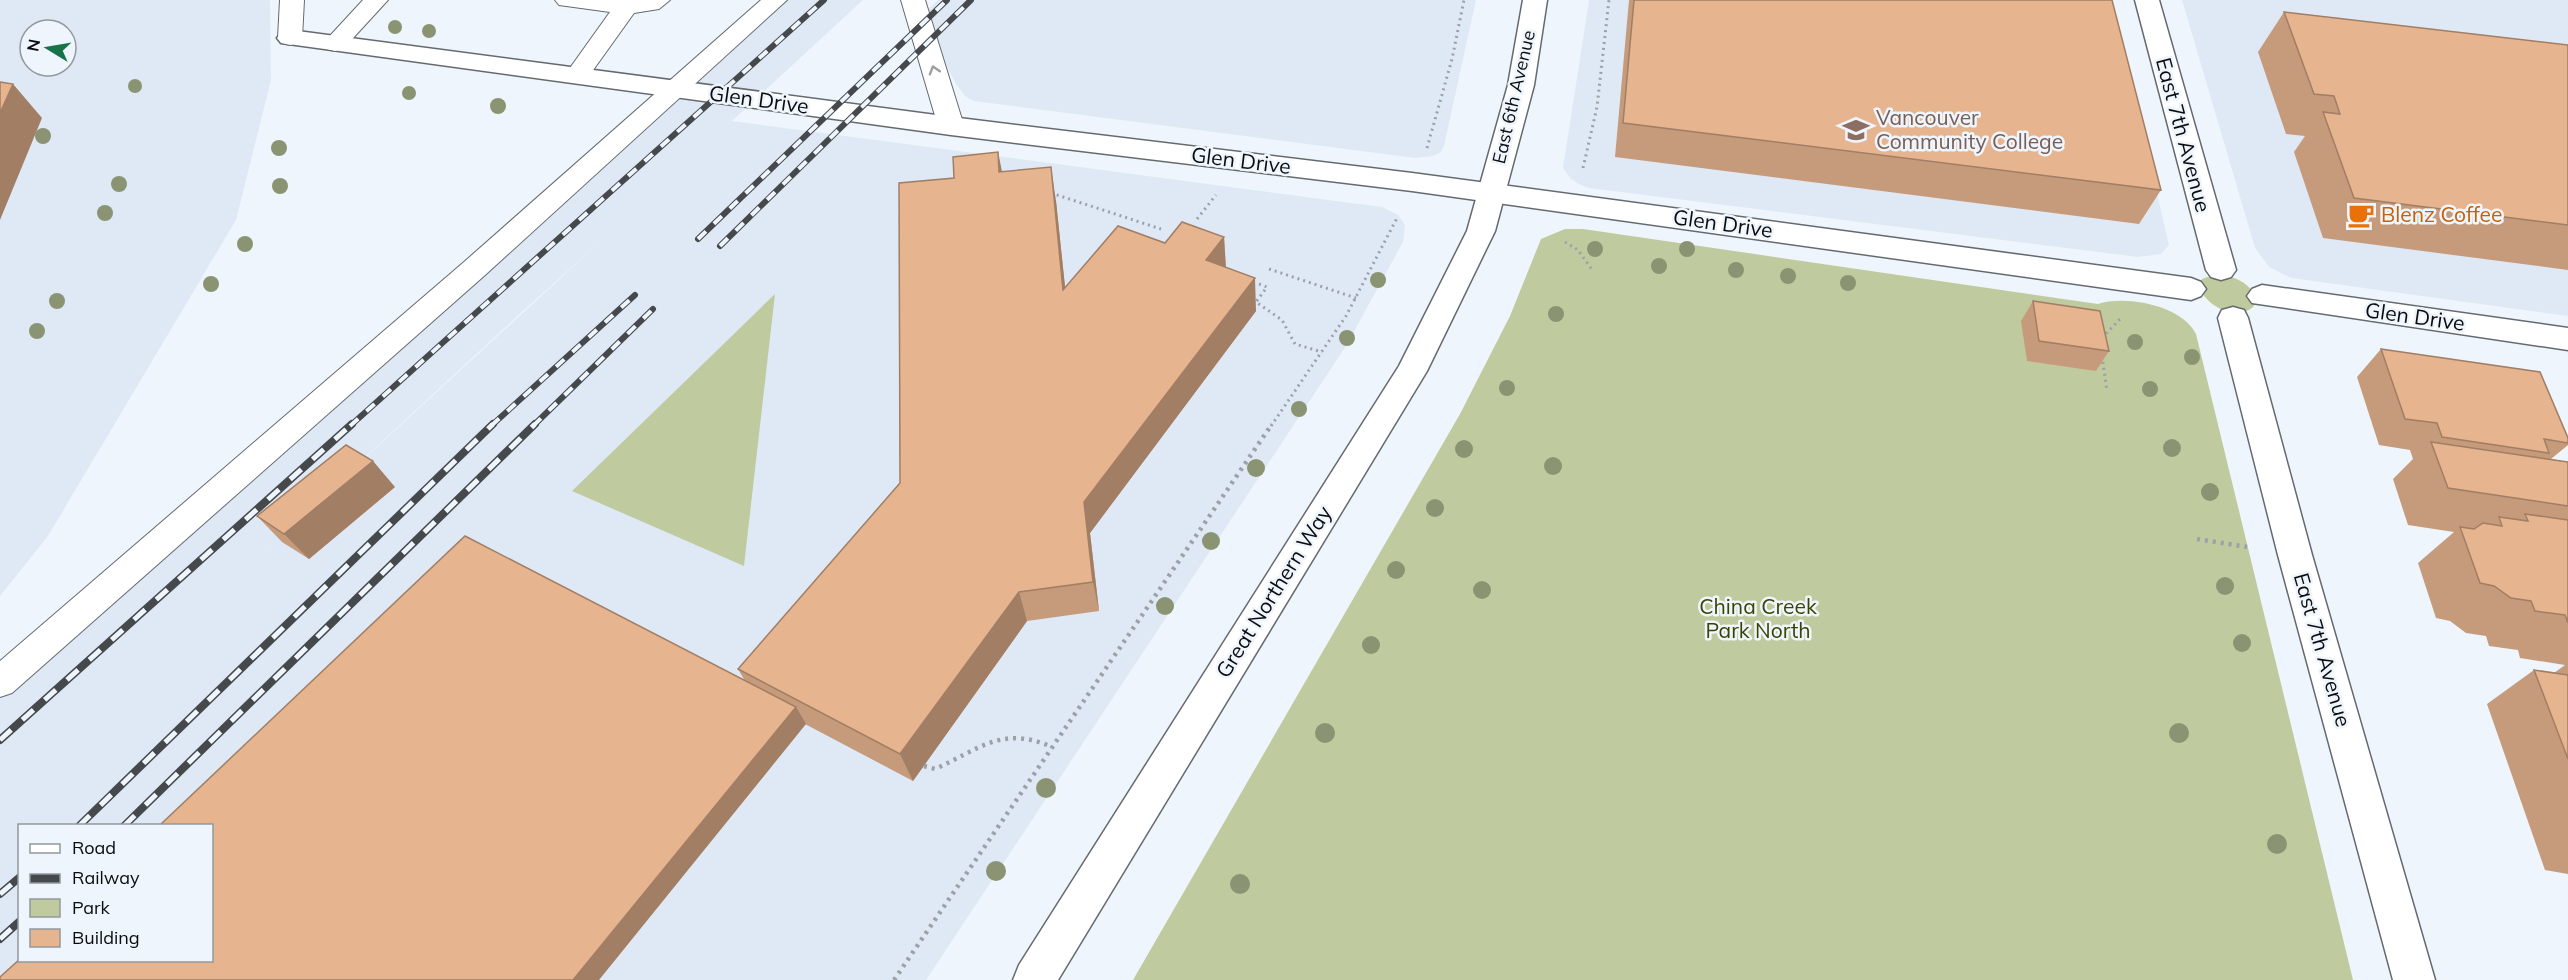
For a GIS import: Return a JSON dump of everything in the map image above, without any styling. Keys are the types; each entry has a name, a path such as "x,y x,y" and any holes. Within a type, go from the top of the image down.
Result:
{"street":[{"name":"East 6th Avenue","path":"1493,193 1521,85 1535,0"},
{"name":"East 7th Avenue","path":"2147,0 2221,270"},
{"name":"Glen Drive","path":"290,38 951,126 1493,193 2191,290"},
{"name":"Great Northern Way","path":"1034,980 1412,371 1478,239 1493,193"},
{"path":"2221,270 2250,282 2262,296 2265,304 2262,311 2245,319 2233,318 2221,315 2201,304 2191,290 2194,276 2200,272 2221,270"},
{"name":"Glen Drive","path":"2262,296 2568,339"},
{"name":"East 7th Avenue","path":"2233,318 2295,555 2414,980"}],"lane":[{"path":"290,38 292,0"},
{"path":"335,44 376,0"},
{"path":"567,0 627,6 654,3 658,0"},
{"path":"0,682 474,269 775,0"},
{"path":"913,0 951,126"},
{"path":"577,75 627,6"}],"path":[{"path":"1427,150 1452,59 1464,0"},
{"path":"1583,171 1597,106 1609,0"},
{"path":"1044,190 1161,229"},
{"path":"1197,219 1217,194"},
{"path":"894,980 1322,352 1356,298 1396,220"},
{"path":"1559,239 1578,250 1593,271"},
{"path":"1269,269 1356,298"},
{"path":"1259,284 1267,287 1256,302 1282,320 1295,344 1322,352"},
{"path":"2099,341 2121,318"},
{"path":"2101,351 2107,391"},
{"path":"924,766 935,769 986,743 1008,736 1026,735 1052,747"}],"shaded area":[{"path":"0,0 270,0 271,80 236,220 48,536 0,596"},
{"path":"761,0 863,0 732,121 1382,207 1398,215 1405,225 1403,242 1346,346 926,980 0,980 0,660 520,215","holes":["603,239 254,560 511,322"]},
{"path":"938,0 1476,0 1444,146 1441,152 1433,156 1415,158 974,101 966,97 956,84 921,16"},
{"name":"Vancouver Community College","path":"1589,0 2112,0 2169,245 2161,254 2138,257 1589,188 1579,184 1571,179 1563,168"},
{"path":"2182,0 2568,0 2568,316 2291,278 2269,267 2255,248"}],"green space":[{"name":"China Creek Park North","path":"1565,229 1583,229 2098,304 2137,302 2166,309 2189,324 2196,334 2353,980 1133,980 1460,414 1510,316 1541,239"},
{"path":"2216,274 2241,281 2251,289 2257,301 2243,312 2234,313 2216,306 2208,300 2199,284 2202,279"},
{"path":"775,294 744,566 572,491"}],"building":[{"name":"Vancouver Community College","path":"1634,0 2112,0 2161,190 1623,123"},
{"path":"2284,12 2568,45 2568,225 2354,198 2323,112 2340,114 2334,96 2314,94"},
{"path":"0,82 13,84 0,113"},
{"path":"998,152 999,172 1051,167 1063,290 1118,226 1165,243 1182,222 1224,237 1206,260 1255,278 1084,502 1093,582 1019,592 900,754 738,669 900,483 899,183 954,178 953,157"},
{"path":"2033,301 2100,311 2109,351 2039,341"},
{"path":"2381,349 2540,372 2568,438 2568,443 2544,439 2549,453 2442,437 2437,423 2405,419"},
{"path":"2431,442 2568,462 2568,506 2448,488"},
{"path":"346,445 373,461 284,534 257,516"},
{"path":"2525,514 2568,520 2568,623 2565,615 2535,611 2531,601 2511,598 2494,586 2480,583 2460,527 2474,529 2483,523 2502,526 2499,517 2528,521"},
{"path":"465,536 796,707 573,980 0,980 0,977 18,961 213,962 213,824 161,824"},
{"path":"2534,670 2568,675 2568,759"}],"railway":[{"path":"350,426 824,0"},
{"path":"698,239 947,0"},
{"path":"720,246 971,0"},
{"path":"491,426 635,295"},
{"path":"533,426 653,309"},
{"path":"0,740 352,424"},
{"path":"81,824 493,424"},
{"path":"126,824 535,424"},
{"path":"0,894 18,879"},
{"path":"0,939 18,923"}],"place":[{"name":"Vancouver Community College","path":"1856,130"},
{"name":"Blenz Coffee","path":"2361,215"}]}
